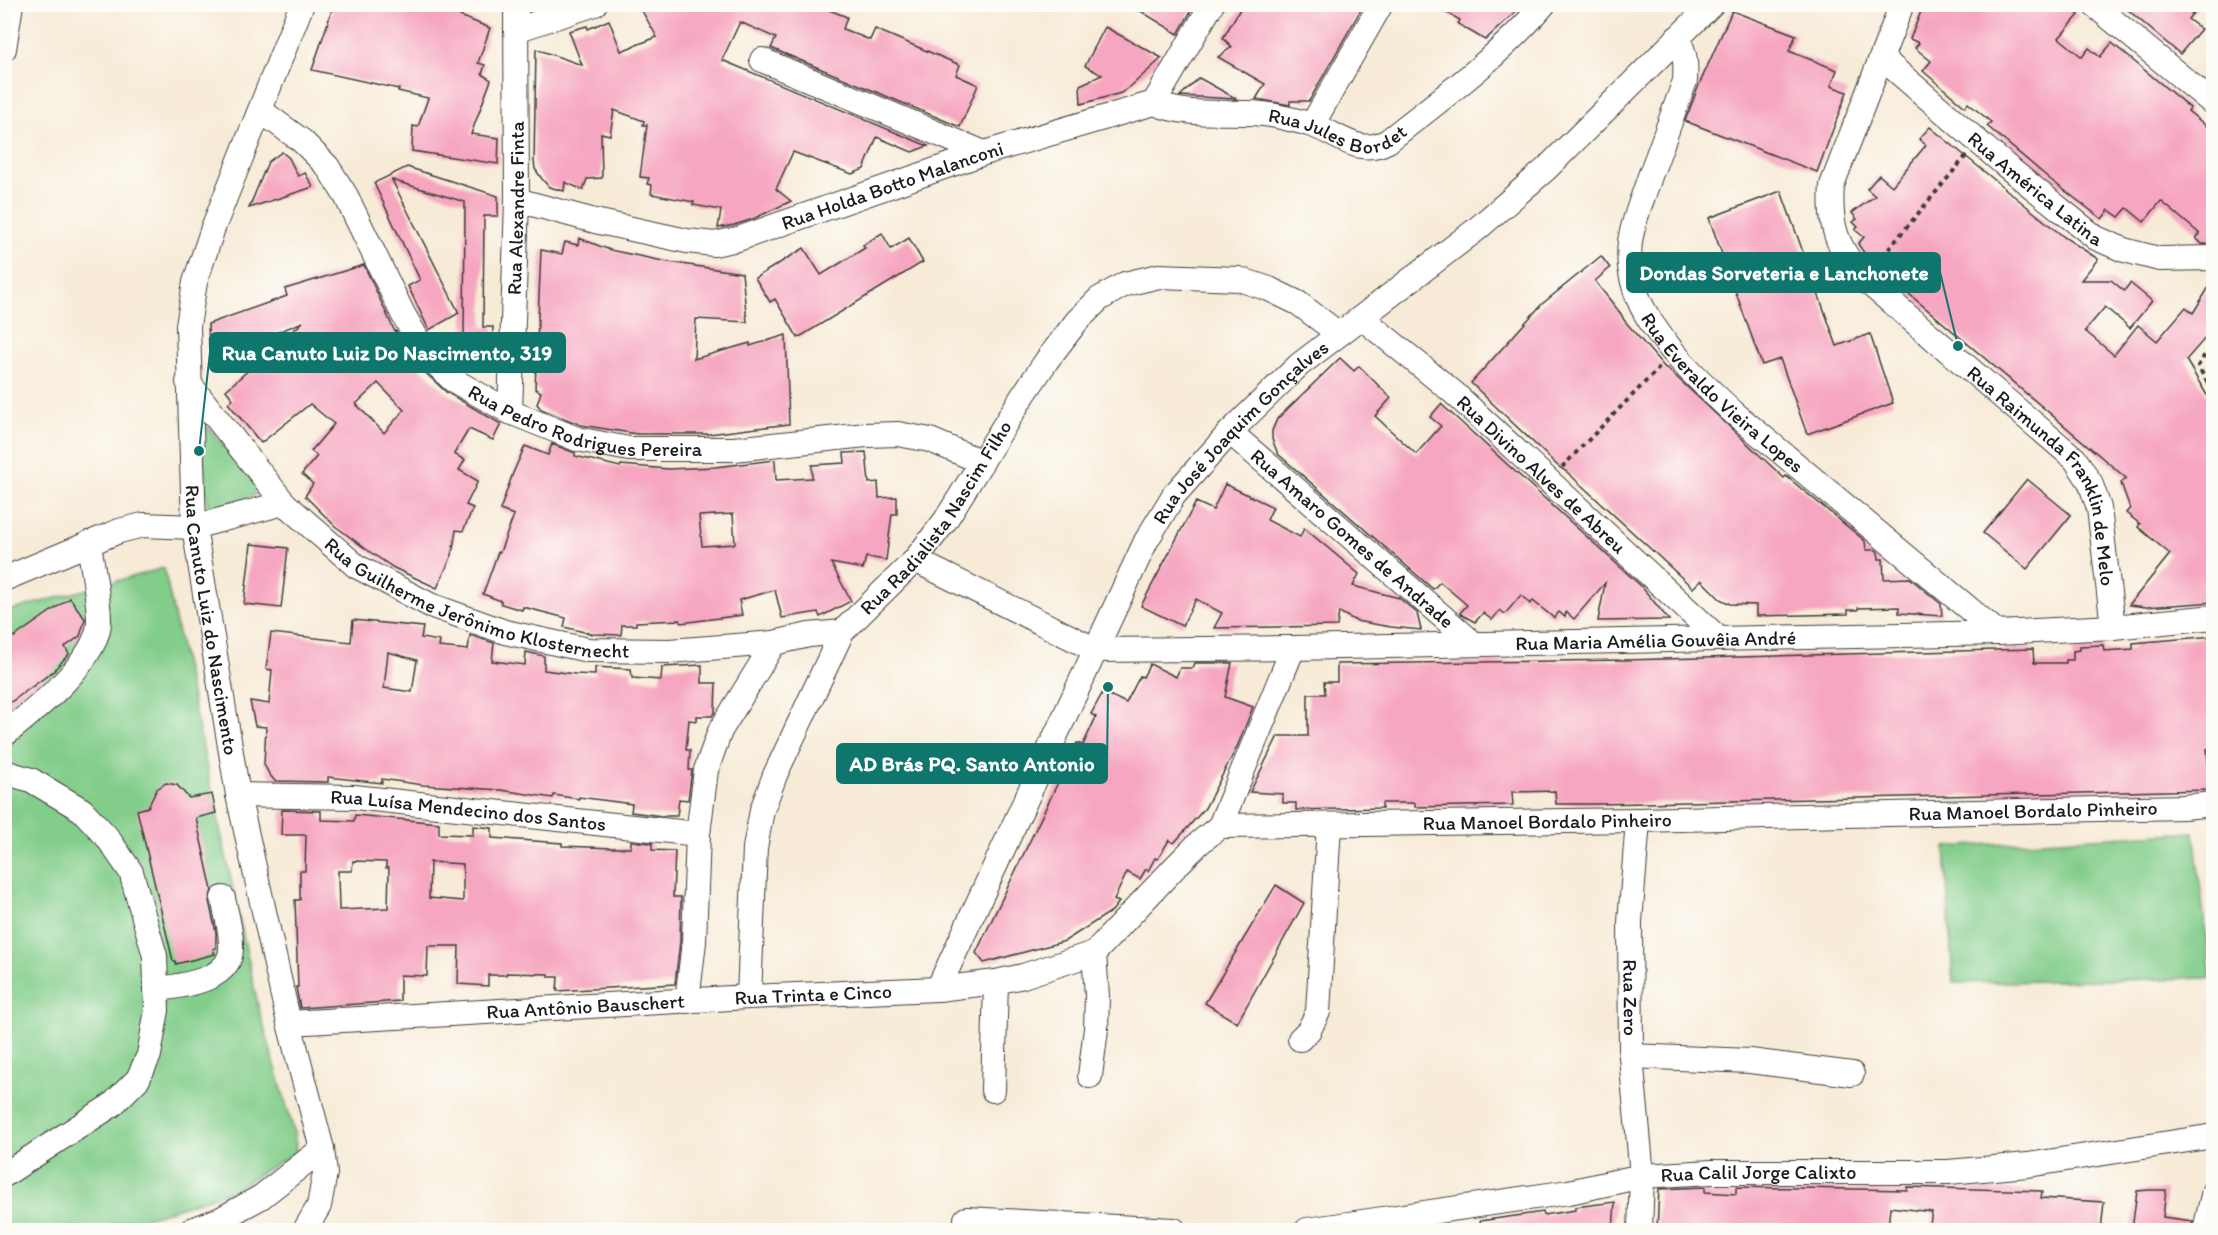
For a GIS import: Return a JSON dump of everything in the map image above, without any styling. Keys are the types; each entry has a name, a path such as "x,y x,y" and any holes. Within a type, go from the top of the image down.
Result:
{"street":[{"path":"4,49 11,4"},
{"name":"Rua Canuto Luiz do Nascimento","path":"302,4 213,228 195,282 188,326 188,382 194,527 238,795 289,1023 322,1149 325,1173 319,1206 304,1230"},
{"name":"Rua Alexandre Finta","path":"510,412 517,200 516,4"},
{"path":"516,30 595,4"},
{"path":"1154,103 1212,4"},
{"path":"1312,125 1381,4"},
{"name":"Rua Jules Bordet","path":"1154,103 1184,113 1271,114 1312,125 1365,148 1377,147 1483,65 1527,24 1544,4"},
{"name":"Rua José Joaquim Gonçalves","path":"938,989 1146,540 1174,495 1230,432 1299,365 1477,229 1546,169 1712,4"},
{"name":"Rua Raimunda Franklin de Melo","path":"1902,4 1832,185 1830,210 1834,235 1847,259 1863,278 2075,459 2090,482 2099,508 2113,627"},
{"path":"2093,4 2214,104"},
{"name":"Rua Everaldo Vieira Lopes","path":"1677,38 1684,49 1685,81 1639,209 1630,243 1631,269 1644,312 1653,326 1701,382 1743,421 1998,633"},
{"name":"Rua América Latina","path":"1882,59 2062,212 2097,238 2124,250 2158,259 2214,258"},
{"path":"762,60 984,153"},
{"name":"Rua Holda Botto Malanconi","path":"517,200 687,242 714,244 738,239 984,153 1154,103"},
{"name":"Rua Pedro Rodrigues Pereira","path":"261,111 302,141 327,166 346,196 403,314 426,353 453,380 510,412 577,439 629,449 734,449 866,435 898,434 930,440 982,462"},
{"name":"Rua Radialista Nascim Filho","path":"749,997 755,848 762,810 775,775 842,632 915,560 945,521 1047,360 1077,321 1099,299 1125,284 1160,276 1239,279 1269,289 1298,303 1339,334"},
{"name":"Rua Divino Alves de Abreu","path":"1362,318 1455,393 1718,638"},
{"name":"Rua Guilherme Jerônimo Klosternecht","path":"188,382 284,503 356,566 430,605 504,632 588,650 669,651 774,643 842,632"},
{"name":"Rua Amaro Gomes de Andrade","path":"1230,432 1474,644"},
{"path":"4,579 118,531 143,525 194,527 284,503"},
{"path":"4,735 25,718 82,662 95,642 99,621 88,543"},
{"path":"915,560 1096,650"},
{"name":"Rua Maria Amélia Gouvêia André","path":"1096,650 1998,633 2113,627 2214,617"},
{"name":"Rua Antônio Bauschert","path":"289,1023 687,1000 694,942 698,834 706,770 720,731 774,643"},
{"path":"938,989 996,982 1023,976 1094,953 1177,864 1221,826 1293,648"},
{"path":"4,772 31,780 82,810 107,837 131,872 155,956 157,1010 149,1055 138,1079 112,1104 4,1174"},
{"name":"Rua Luísa Mendecino dos Santos","path":"238,795 354,797 698,834"},
{"name":"Rua Manoel Bordalo Pinheiro","path":"1221,826 1638,820 2183,807 2214,804"},
{"name":"Rua Zero","path":"1638,820 1629,922 1631,1056 1642,1176 1640,1230"},
{"path":"1300,1039 1309,1030 1318,1012 1329,825"},
{"path":"156,990 202,981 215,975 231,957 232,947 224,898"},
{"path":"1090,1076 1096,1029 1097,996 1094,953"},
{"path":"993,1090 996,982"},
{"name":"Rua Trinta e Cinco","path":"687,1000 938,989"},
{"path":"1631,1056 1750,1061 1852,1074"},
{"name":"Rua Calil Jorge Calixto","path":"1307,1230 1460,1220 1642,1176 1712,1172 1948,1172 2028,1165 2214,1136"},
{"path":"192,1230 221,1219 261,1197 322,1149"},
{"path":"2205,1230 2214,1191"},
{"path":"966,1219 1061,1227 1174,1230"}],"path":[{"path":"1863,278 1978,142"},
{"path":"2214,340 2198,366 2214,394"},
{"path":"1550,480 1675,353"}],"green space":[{"path":"198,415 263,492 208,511"},
{"path":"164,568 259,1010 295,1135 296,1152 233,1190 117,1228 5,1230 5,612"},
{"path":"2194,832 2211,978 1953,983 1945,847"}],"building":[{"path":"334,4 463,4 460,16 490,28 478,63 485,65 482,74 491,80 471,134 499,138 498,164 412,151 413,126 418,127 428,98 398,91 399,89 312,70"},
{"path":"638,4 814,4 847,17 843,29 870,40 875,29 960,65 956,75 978,85 960,127 771,48 776,38 740,22 722,60 928,146 912,152 877,137 864,169 852,174 793,152 776,189 791,201 753,219 718,228 721,210 651,194 652,185 647,184 649,178 640,177 647,125 643,125 644,121 614,110 610,135 601,133 602,178 587,179 583,190 565,182 564,191 549,187 535,169 534,161 536,49 582,65 569,31 587,26 588,29 609,20 621,51 657,37"},
{"path":"1129,4 1195,4 1178,34"},
{"path":"1243,4 1364,4 1309,101 1290,101 1290,105 1256,99 1265,84 1218,57 1232,47 1223,38"},
{"path":"1431,4 1524,4 1485,40 1458,24 1460,20"},
{"path":"1924,4 2066,4 2079,15 2059,38 2082,57 2089,48 2100,57 2112,43 2190,108 2188,111 2214,132 2214,244 2202,244 2196,238 2200,234 2161,201 2144,222 2127,208 2119,217 2109,210 2102,219 2051,180 1987,126 1991,122 1968,103 1965,107 1923,71 1931,61 1915,48 1919,43 1910,39"},
{"path":"2121,4 2200,4 2188,19 2201,29 2180,54"},
{"path":"1732,11 1796,35 1789,51 1837,70 1831,86 1847,92 1817,172 1685,121"},
{"path":"1105,27 1162,58 1121,93 1081,104 1080,85 1102,75 1085,66"},
{"path":"1199,78 1237,99 1180,96"},
{"path":"1930,127 2064,237 2098,259 2081,280 2111,280 2124,291 2130,283 2152,301 2130,328 2105,307 2085,331 2114,355 2138,325 2157,341 2186,307 2193,313 2214,279 2214,328 2186,360 2214,407 2214,602 2146,607 2129,605 2170,554 2138,527 2140,524 2126,513 2130,508 2121,483 2126,478 1869,260 1858,244 1864,237 1855,230 1858,227 1853,222 1857,219 1852,213 1875,196 1867,189 1879,175 1892,186 1926,145 1919,139"},
{"path":"282,152 289,158 298,176 305,173 313,187 249,208 268,162"},
{"path":"407,167 498,196 498,216 484,216 483,327 493,327 492,370 476,370 457,356 470,339 464,339 465,202 392,180 459,313 429,330 408,286 420,280 374,183"},
{"path":"1781,191 1837,346 1870,334 1893,403 1807,434 1780,359 1762,365 1709,218"},
{"path":"882,233 891,249 909,238 923,262 798,338 775,299 770,302 755,278 804,248 821,275 865,248 863,245"},
{"path":"579,238 610,250 668,262 742,273 747,322 696,319 694,359 786,335 789,424 709,434 637,434 581,425 541,409 537,404 541,392 535,389 541,250 562,254 565,242 578,245"},
{"path":"1601,256 1610,268 1595,281 1624,320 1666,369 1784,478 1786,476 1865,541 1866,550 1876,550 1879,559 1883,559 1884,579 1910,578 1941,604 1942,616 1899,613 1899,607 1858,608 1858,610 1848,610 1848,614 1756,616 1756,605 1730,604 1720,599 1701,580 1693,588 1559,467 1471,383 1542,304"},
{"path":"364,265 395,332 415,363 446,392 501,424 493,440 469,429 454,454 465,460 459,470 478,481 466,505 473,508 463,531 456,530 452,555 437,588 394,568 370,552 335,526 305,496 313,484 302,474 317,456 311,451 334,424 310,404 261,443 228,403 233,399 226,390 303,322 230,351 229,348 213,355 209,346 208,324 287,296 285,289","holes":["378,383 404,410 384,433 356,404"]},
{"path":"1340,358 1354,371 1359,366 1391,398 1375,416 1416,454 1441,426 1430,417 1441,404 1641,586 1669,620 1598,621 1605,583 1574,619 1566,612 1565,617 1559,612 1554,618 1533,601 1530,604 1521,595 1505,614 1500,610 1492,620 1483,613 1475,622 1462,615 1460,613 1467,605 1440,582 1433,589 1278,454 1272,439 1272,431 1277,419"},
{"path":"552,444 575,453 575,456 620,467 621,465 668,469 715,467 775,460 776,480 812,478 812,465 845,463 844,453 866,452 869,483 878,482 879,498 897,497 897,514 892,514 886,560 866,557 863,569 831,563 851,601 820,617 818,612 782,618 775,590 739,600 742,615 681,623 680,620 636,622 636,625 622,625 621,635 592,634 564,627 566,618 501,604 501,601 483,594 514,515 500,510 525,446 548,455","holes":["733,514 735,544 702,546 699,516"]},
{"path":"2027,479 2071,515 2027,569 1983,533"},
{"path":"1225,484 1273,507 1267,520 1300,537 1304,528 1359,574 1353,586 1399,598 1417,613 1421,630 1356,621 1339,612 1337,626 1214,628 1222,613 1196,599 1182,626 1141,606 1196,502 1213,510"},
{"path":"251,544 288,548 281,608 244,604"},
{"path":"70,598 85,619 80,636 65,647 69,654 55,670 4,707 4,623 14,637"},
{"path":"353,620 423,627 421,638 440,641 439,647 468,650 470,635 494,643 492,661 525,665 526,652 544,656 544,670 575,674 595,675 595,667 631,669 632,678 661,680 662,667 702,665 702,683 716,683 715,712 712,716 697,716 697,721 689,720 686,750 690,750 689,770 692,770 688,800 679,799 677,816 662,816 631,812 632,804 579,797 579,799 554,795 553,798 501,790 423,785 382,779 382,783 328,777 328,782 275,781 264,764 266,727 255,726 250,701 269,704 272,670 266,669 271,633 351,642","holes":["388,652 417,660 412,692 384,688"]},
{"path":"2214,636 2214,748 2207,749 2210,790 1599,804 1556,804 1555,791 1512,792 1513,805 1415,807 1415,803 1382,803 1382,808 1296,810 1296,803 1283,803 1283,794 1250,792 1278,736 1308,736 1308,694 1325,694 1324,682 1337,682 1337,664 1625,660 2033,649 2034,663 2066,663 2066,660 2073,660 2073,651 2080,650 2080,646 2103,645 2104,651 2133,649 2133,643"},
{"path":"1195,663 1232,663 1225,697 1253,707 1237,747 1205,808 1174,843 1169,840 1158,859 1155,858 1148,871 1146,869 1140,879 1127,872 1114,900 1119,902 1112,911 1065,941 984,963 976,953 1077,743 1083,745 1096,717 1091,714 1103,692 1126,703 1140,676 1143,677 1150,664 1176,677 1180,668 1193,668"},
{"path":"166,783 177,785 189,798 212,794 216,813 196,818 212,890 209,901 216,932 216,948 213,949 215,954 176,964 173,961 137,810 148,807 157,789"},
{"path":"282,810 321,811 321,820 354,821 355,815 439,823 439,834 473,835 473,826 492,828 492,838 562,843 562,846 614,848 631,848 631,841 652,843 652,850 675,851 673,897 681,897 680,941 675,984 557,991 558,977 548,977 548,974 506,973 506,975 488,975 488,986 458,984 459,946 428,946 427,976 400,975 400,1001 300,1008 296,987 298,987 295,900 300,900 300,871 305,871 306,835 281,835","holes":["353,861 386,862 386,868 389,868 388,908 339,910 338,871 352,871","430,862 463,864 463,901 429,898"]},
{"path":"1276,885 1304,903 1237,1023 1205,1003"},
{"path":"1705,1187 1705,1192 1736,1194 1736,1187 1907,1190 1907,1187 2042,1191 2041,1198 2104,1202 2101,1230 1929,1230 1932,1212 1890,1207 1888,1230 1790,1230 1750,1227 1750,1230 1657,1230 1659,1189"},
{"path":"2166,1190 2163,1217 2193,1221 2191,1230 2132,1230 2137,1191"},
{"path":"1615,1202 1613,1230 1481,1230 1480,1221 1543,1212 1544,1215 1575,1210 1575,1207"}],"place":[{"name":"Dondas Sorveteria e Lanchonete","path":"1958,346"},
{"name":"Rua Canuto Luiz Do Nascimento, 319","path":"199,451"},
{"name":"AD Brás PQ. Santo Antonio","path":"1108,687"}]}
